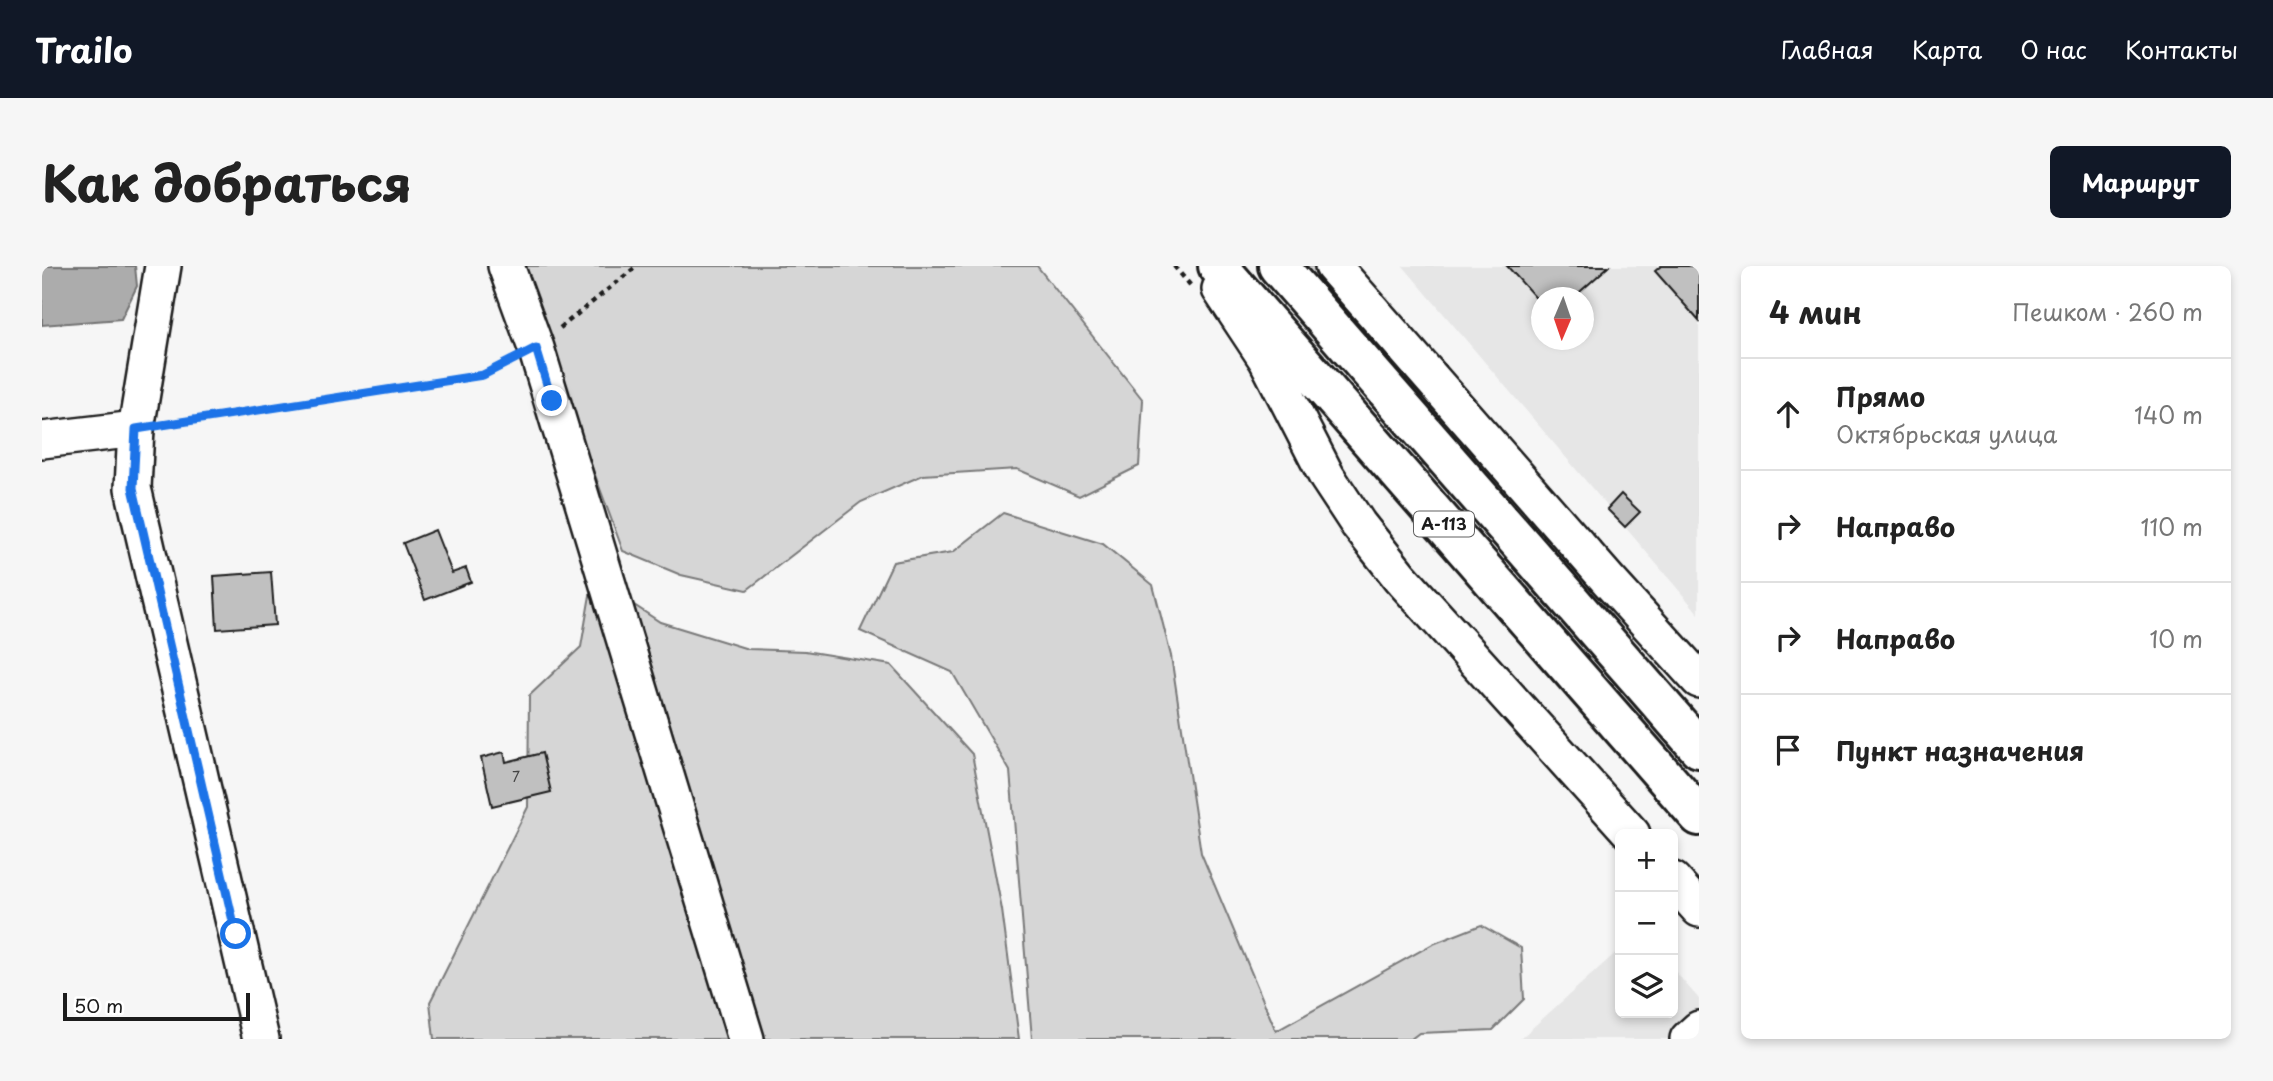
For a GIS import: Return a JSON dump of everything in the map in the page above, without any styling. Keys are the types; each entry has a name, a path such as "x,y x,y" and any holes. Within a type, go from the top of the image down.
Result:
{"highway":[{"name":"А-113","path":"1218,266 1699,816"},
{"name":"А-113","path":"1278,266 1699,748"}],"street":[{"path":"163,266 136,429 133,488 261,1039"},
{"path":"506,266 536,348 746,1039"},
{"path":"1204,266 1267,360 1327,477 1358,524 1400,577 1627,829"},
{"path":"1332,266 1410,418"},
{"path":"1332,266 1609,582 1699,680"},
{"path":"42,440 136,429"},
{"path":"1678,886 1699,909"},
{"path":"1688,1039 1699,1029"}],"path":[{"path":"136,429 483,375 536,348 638,266"}],"shaded area":[{"path":"42,266 135,266 137,286 121,319 42,325"},
{"path":"518,266 1037,266 1143,400 1139,466 1079,496 1017,469 923,475 861,502 747,590 681,575 623,551"},
{"path":"1302,266 1314,266 1338,307"},
{"path":"1403,266 1699,266 1699,614"},
{"path":"1003,513 1103,544 1153,585 1171,656 1201,853 1276,1031 1433,944 1481,925 1521,948 1524,999 1493,1030 1419,1033 1411,1039 1032,1039 1010,771 952,672 860,631 893,562 953,552"},
{"path":"593,578 660,622 748,649 805,651 891,665 972,754 1002,910 1019,1039 434,1039 430,1002 528,807 529,696 581,647"},
{"path":"1615,954 1615,1018 1678,1018 1678,975 1699,999 1699,1039 1520,1039"}],"building":[{"path":"1507,266 1609,266 1585,287 1531,287 1531,293"},
{"path":"1661,266 1699,266 1699,321 1655,271"},
{"path":"1621,494 1640,512 1625,527 1607,509"},
{"path":"435,530 452,573 466,568 471,582 425,600 403,543"},
{"path":"271,572 275,625 217,629 214,576"},
{"path":"504,752 506,762 542,753 551,792 492,806 481,758"}],"route":[{"path":"236,934 133,488 136,429 483,375 536,348 552,401"}]}
